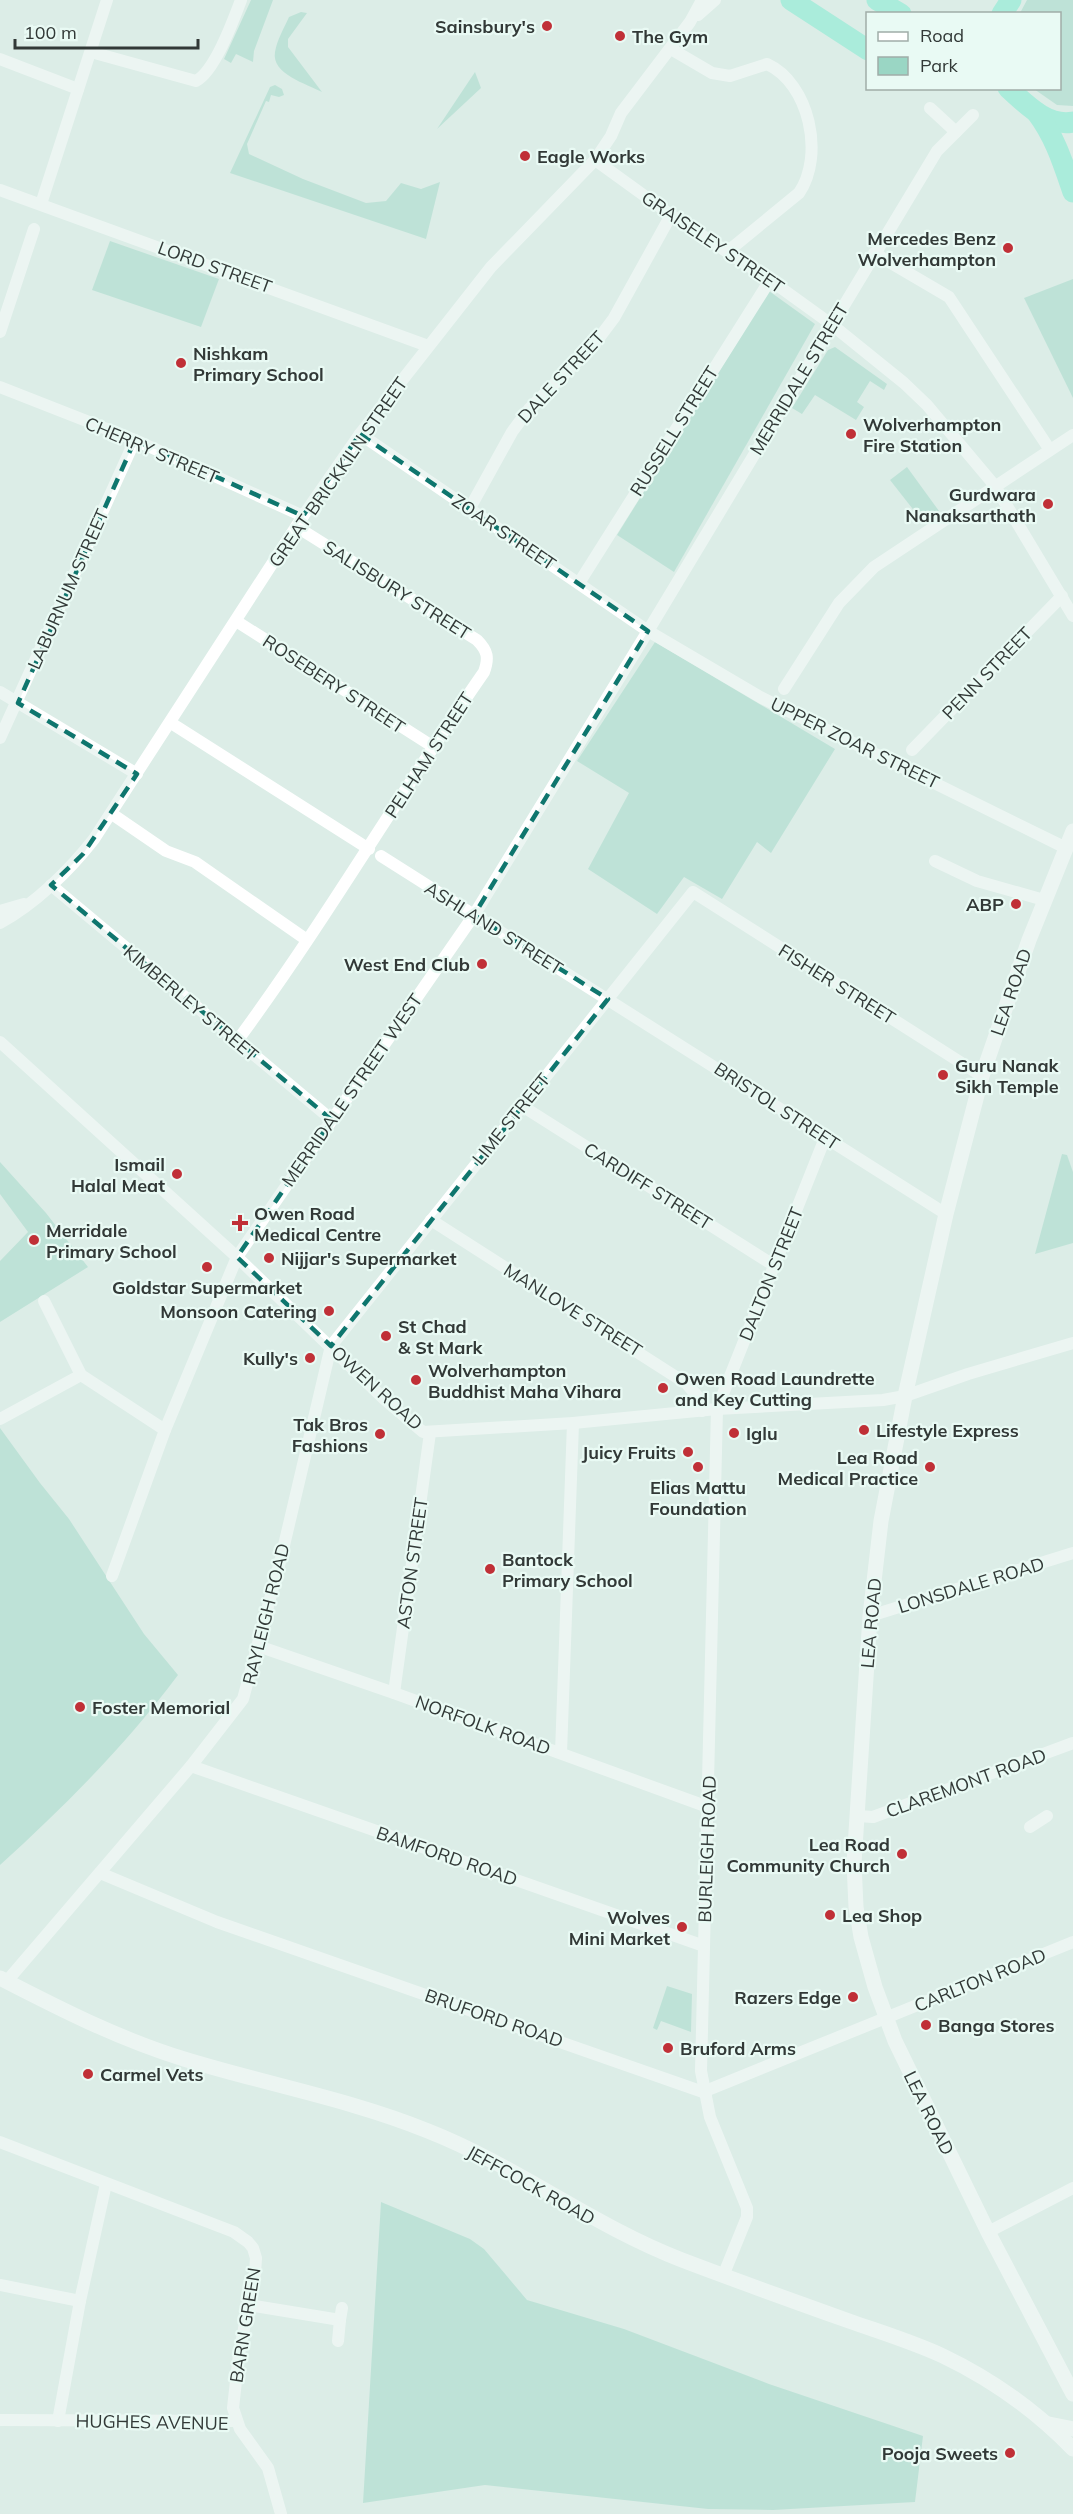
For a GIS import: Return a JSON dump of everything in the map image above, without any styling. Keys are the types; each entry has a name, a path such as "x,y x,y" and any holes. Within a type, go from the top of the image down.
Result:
{"highway":[{"path":"791,0 866,49"},
{"path":"877,0 898,12"},
{"path":"1009,90 1036,113 1049,130 1058,148 1073,192"},
{"path":"1036,113 1054,122 1073,123"}],"street":[{"path":"41,204 107,0"},
{"path":"91,52 196,81 202,78 214,61 241,0"},
{"name":"GREAT BRICKKILN STREET","path":"0,911 28,903 51,885 83,854 112,814 300,521 360,434 490,267 595,160 611,135 621,113 671,49 702,0"},
{"path":"690,22 715,0"},
{"path":"671,49 712,73 730,76 767,64 781,70 802,97 812,158 808,180 799,193 727,252"},
{"path":"0,59 78,89"},
{"path":"930,108 956,132"},
{"name":"MERRIDALE STREET","path":"648,632 937,151 973,115"},
{"name":"GRAISELEY STREET","path":"595,160 831,324 904,383 927,405 995,486 1073,616"},
{"name":"LORD STREET","path":"0,190 428,346"},
{"name":"DALE STREET","path":"470,508 512,432 529,409 593,346 614,318 671,215"},
{"path":"0,332 34,229"},
{"path":"874,253 949,297 1050,450"},
{"name":"RUSSELL STREET","path":"579,583 770,280"},
{"name":"CHERRY STREET","path":"0,387 135,440 300,521"},
{"name":"ZOAR STREET","path":"360,434 648,632"},
{"path":"784,689 839,603 874,567 1073,435"},
{"name":"LABURNUM STREET","path":"0,738 18,703 135,440"},
{"name":"SALISBURY STREET","path":"300,521 477,640 487,652 488,661"},
{"name":"PENN STREET","path":"912,750 1062,596"},
{"name":"ROSEBERY STREET","path":"236,621 432,746"},
{"name":"UPPER ZOAR STREET","path":"648,632 762,698 1066,848"},
{"name":"MERRIDALE STREET WEST","path":"112,1576 165,1430 237,1257 474,915 648,632"},
{"name":"PELHAM STREET","path":"237,1041 369,849 432,746 484,672 488,661"},
{"path":"0,692 137,774"},
{"path":"171,723 369,849"},
{"path":"112,814 166,851 195,862 307,940"},
{"name":"LEA ROAD","path":"1073,831 1044,900 982,1076 946,1214 905,1396 881,1521 870,1616 854,1863 856,1907 866,1959 886,2019 915,2085 988,2232 1073,2394"},
{"name":"ASHLAND STREET","path":"381,856 608,999"},
{"path":"935,861 977,881 1044,900"},
{"name":"KIMBERLEY STREET","path":"51,885 332,1120"},
{"name":"LIME STREET","path":"331,1346 693,892"},
{"name":"FISHER STREET","path":"693,892 982,1076"},
{"path":"0,923 28,903"},
{"name":"BRISTOL STREET","path":"608,999 946,1214"},
{"name":"OWEN ROAD","path":"0,1042 237,1257 418,1430 430,1433 573,1423 717,1409 840,1404 905,1396 968,1374 1073,1343"},
{"name":"CARDIFF STREET","path":"522,1106 775,1266"},
{"name":"DALTON STREET","path":"717,1409 825,1138"},
{"name":"MANLOVE STREET","path":"431,1220 687,1384 698,1397 702,1411"},
{"path":"44,1301 81,1376 165,1430"},
{"name":"RAYLEIGH ROAD","path":"3,1979 100,1873 240,1705 258,1646 331,1346"},
{"path":"0,1419 81,1376"},
{"name":"BURLEIGH ROAD","path":"717,1409 701,2071 703,2092 710,2117 747,2208 747,2217 723,2276"},
{"path":"561,1754 573,1423"},
{"name":"ASTON STREET","path":"394,1692 430,1433"},
{"name":"LONSDALE ROAD","path":"870,1616 1073,1553"},
{"name":"NORFOLK ROAD","path":"258,1646 394,1692 708,1807"},
{"name":"CLAREMONT ROAD","path":"858,1816 873,1817 1073,1743"},
{"name":"BAMFORD ROAD","path":"191,1766 704,1946"},
{"path":"1030,1827 1047,1816"},
{"name":"BRUFORD ROAD","path":"100,1873 218,1922 703,2092"},
{"name":"CARLTON ROAD","path":"886,2019 1073,1942"},
{"name":"JEFFCOCK ROAD","path":"3,1979 99,2029 174,2056 337,2100 431,2132 520,2176 605,2226 678,2259 943,2356 1017,2401 1049,2424 1073,2449"},
{"path":"703,2092 886,2019"},
{"name":"BARN GREEN","path":"0,2142 234,2232 254,2248 256,2258 249,2306 238,2354 233,2408 236,2421"},
{"path":"58,2421 80,2301 106,2184"},
{"path":"988,2232 1073,2188"},
{"path":"0,2285 80,2301"},
{"path":"249,2306 341,2314 338,2341"},
{"name":"HUGHES AVENUE","path":"0,2420 236,2421 268,2468 281,2514"},
{"name":"JEFFCOCK ROAD","path":"1049,2424 1073,2429"}],"highlighted area":[{"path":"360,434 648,631 474,915 608,999 331,1346 237,1257 332,1120 51,885 83,854 137,774 18,703 73,577 135,440 303,516"}],"green space":[{"path":"251,0 273,0 254,51 253,62 236,54 231,63 224,59"},
{"path":"1027,0 1073,0 1073,106 1057,105 1035,90 1061,90 1061,12 1021,12"},
{"path":"301,12 307,13 288,39 288,47 322,92 291,77 275,60 277,43 289,17"},
{"path":"475,72 481,88 437,129"},
{"path":"275,85 282,89 284,95 279,97 271,95 269,102 266,101 247,144 249,154 303,179 366,203 386,201 401,183 421,189 440,182 426,239 230,173 270,87"},
{"path":"110,241 219,279 201,327 92,290"},
{"path":"1073,279 1073,398 1024,298"},
{"path":"769,291 815,324 674,572 617,535"},
{"path":"835,347 887,384 884,390 870,381 857,402 864,407 856,420 815,395 802,414 792,408 828,350"},
{"path":"907,467 939,511 923,522 890,480"},
{"path":"655,642 835,749 771,853 757,842 722,899 684,877 657,914 588,869 629,793 577,761"},
{"path":"1062,1154 1067,1155 1073,1172 1073,1243 1035,1254"},
{"name":"Merridale Primary School","path":"0,1162 46,1213 88,1267 0,1322 0,1261 28,1232 0,1194"},
{"path":"0,1428 69,1519 144,1634 178,1675 94,1775 0,1865"},
{"path":"667,1986 692,1994 691,2032 661,2021 657,2030 653,2028"},
{"path":"381,2202 470,2239 484,2249 527,2300 624,2329 769,2384 923,2436 915,2502 773,2510 708,2509 485,2485 363,2503"}],"place":[{"name":"Sainsbury's","path":"547,26"},
{"name":"The Gym","path":"620,36"},
{"name":"Eagle Works","path":"525,156"},
{"name":"Mercedes Benz Wolverhampton","path":"1008,248"},
{"name":"Nishkam Primary School","path":"181,363"},
{"name":"Wolverhampton Fire Station","path":"851,434"},
{"name":"Gurdwara Nanaksarthath","path":"1048,504"},
{"name":"ABP","path":"1016,904"},
{"name":"West End Club","path":"482,964"},
{"name":"Guru Nanak Sikh Temple","path":"943,1075"},
{"name":"Ismail Halal Meat","path":"177,1174"},
{"name":"Owen Road Medical Centre","path":"240,1223"},
{"name":"Merridale Primary School","path":"34,1240"},
{"name":"Nijjar's Supermarket","path":"269,1258"},
{"name":"Goldstar Supermarket","path":"207,1267"},
{"name":"Monsoon Catering","path":"329,1311"},
{"name":"St Chad & St Mark","path":"386,1336"},
{"name":"Kully's","path":"310,1358"},
{"name":"Wolverhampton Buddhist Maha Vihara","path":"416,1380"},
{"name":"Owen Road Laundrette and Key Cutting","path":"663,1388"},
{"name":"Lifestyle Express","path":"864,1430"},
{"name":"Iglu","path":"734,1433"},
{"name":"Tak Bros Fashions","path":"380,1434"},
{"name":"Juicy Fruits","path":"688,1452"},
{"name":"Elias Mattu Foundation","path":"698,1467"},
{"name":"Lea Road Medical Practice","path":"930,1467"},
{"name":"Bantock Primary School","path":"490,1569"},
{"name":"Foster Memorial","path":"80,1707"},
{"name":"Lea Road Community Church","path":"902,1854"},
{"name":"Lea Shop","path":"830,1915"},
{"name":"Wolves Mini Market","path":"682,1927"},
{"name":"Razers Edge","path":"853,1997"},
{"name":"Banga Stores","path":"926,2025"},
{"name":"Bruford Arms","path":"668,2048"},
{"name":"Carmel Vets","path":"88,2074"},
{"name":"Pooja Sweets","path":"1010,2453"}]}
